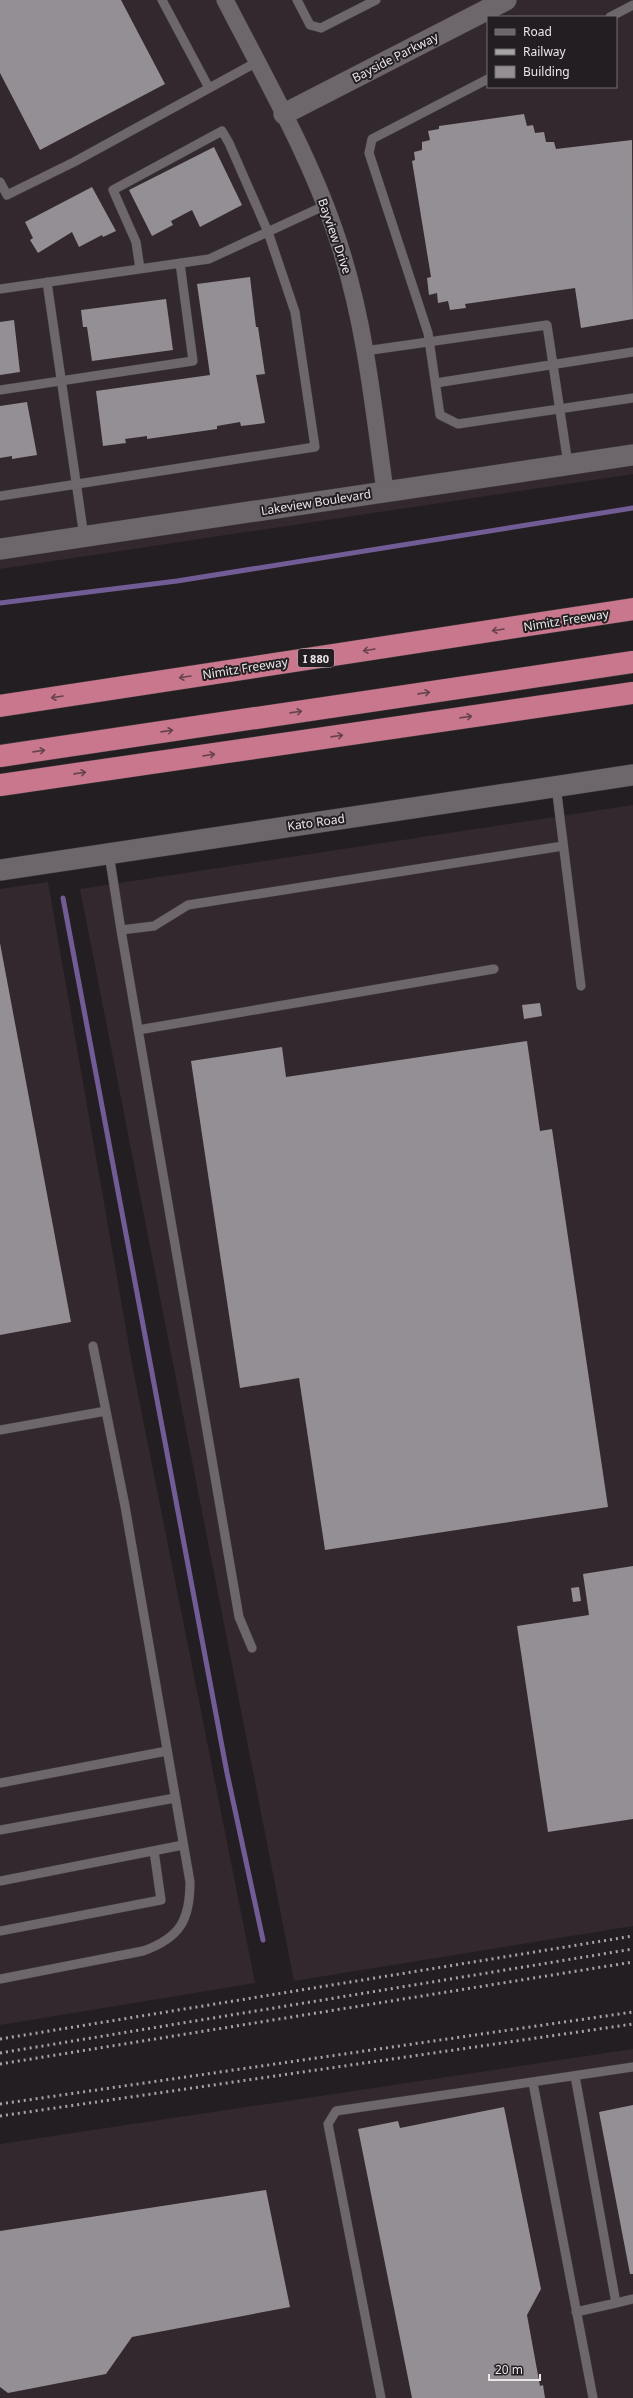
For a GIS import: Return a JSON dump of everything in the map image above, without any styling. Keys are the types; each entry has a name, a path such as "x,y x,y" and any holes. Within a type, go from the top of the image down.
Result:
{"highway":[{"name":"Nimitz Freeway","path":"0,706 633,610"},
{"path":"0,756 633,662"},
{"path":"0,785 633,693"}],"street":[{"name":"Bayview Drive","path":"225,0 284,114 326,205 342,253 356,302 365,351 385,491"},
{"name":"Bayside Parkway","path":"284,114 497,8"},
{"name":"Lakeview Boulevard","path":"0,549 633,455"},
{"name":"Kato Road","path":"0,870 633,775"}],"lane":[{"path":"162,0 209,88"},
{"path":"296,0 310,25 321,28 376,0"},
{"path":"612,16 633,2"},
{"path":"0,182 7,195 74,162 257,62"},
{"path":"487,80 372,139 369,152 430,340 440,415 458,424 633,398"},
{"path":"0,496 315,447 295,312 268,232 229,142 222,131 113,190 136,242 140,269"},
{"path":"0,289 209,259 326,205"},
{"path":"0,390 193,361 180,263"},
{"path":"46,282 84,536"},
{"path":"365,351 430,340 547,325 568,464"},
{"path":"436,383 633,352"},
{"path":"556,786 581,986"},
{"path":"121,930 154,926 188,905 563,846"},
{"path":"109,854 239,1617 252,1648"},
{"path":"138,1030 494,969"},
{"path":"0,1979 143,1951 162,1945 175,1934 185,1918 190,1902 190,1882 125,1506 93,1346"},
{"path":"0,1430 106,1411"},
{"path":"0,1783 167,1751"},
{"path":"0,1830 175,1798"},
{"path":"0,1881 183,1845"},
{"path":"0,1931 161,1900 154,1851"},
{"path":"381,2398 328,2124 336,2111 633,2067"},
{"path":"575,2076 616,2303"},
{"path":"533,2082 593,2398"},
{"path":"576,2312 633,2299"}],"shaded area":[{"path":"0,0 633,0 633,474 0,569"},
{"path":"633,805 633,1926 294,1981 80,889"},
{"path":"48,882 133,1369 255,1983 0,2025 0,889"},
{"path":"633,2049 633,2398 0,2398 0,2144"}],"building":[{"path":"0,0 121,0 165,84 40,150 0,73"},
{"path":"524,114 527,126 533,125 535,133 544,132 546,142 554,142 556,149 632,140 633,319 581,328 575,288 465,304 466,308 450,310 448,301 438,303 437,293 429,295 427,278 431,277 412,161 415,160 414,152 422,150 422,142 430,140 428,131 439,129 439,126"},
{"path":"214,147 242,205 200,227 192,210 171,221 173,225 152,236 129,190"},
{"path":"92,187 116,231 103,237 102,235 79,247 72,232 38,253 30,240 33,238 25,222"},
{"path":"250,277 256,327 258,327 265,374 256,375 265,423 241,426 240,422 217,426 217,429 147,439 147,436 125,439 126,443 103,446 96,391 210,375 197,284"},
{"path":"166,299 173,350 92,361 87,327 83,327 81,310"},
{"path":"14,320 20,372 0,375 0,322"},
{"path":"27,402 37,455 12,459 12,456 0,458 0,406"},
{"path":"0,943 71,1322 0,1335"},
{"path":"540,1003 542,1016 524,1019 522,1005"},
{"path":"527,1041 540,1131 552,1129 608,1507 325,1550 299,1378 240,1388 191,1061 282,1047 286,1077"},
{"path":"633,1566 633,1819 548,1832 517,1626 589,1615 583,1574"},
{"path":"579,1587 581,1601 573,1602 571,1588"},
{"path":"633,2105 633,2274 630,2274 599,2112"},
{"path":"504,2107 541,2289 527,2315 540,2386 543,2385 545,2398 412,2398 358,2129 398,2121 400,2128"},
{"path":"266,2190 290,2307 132,2337 106,2374 8,2393 0,2387 0,2231"}],"waterway":[{"path":"0,603 177,581 633,508"},
{"path":"63,898 227,1773 263,1940"}],"railway":[{"path":"0,2039 633,1936"},
{"path":"0,2053 633,1949"},
{"path":"0,2064 633,1962"},
{"path":"0,2104 633,2012"},
{"path":"0,2116 633,2024"}]}
